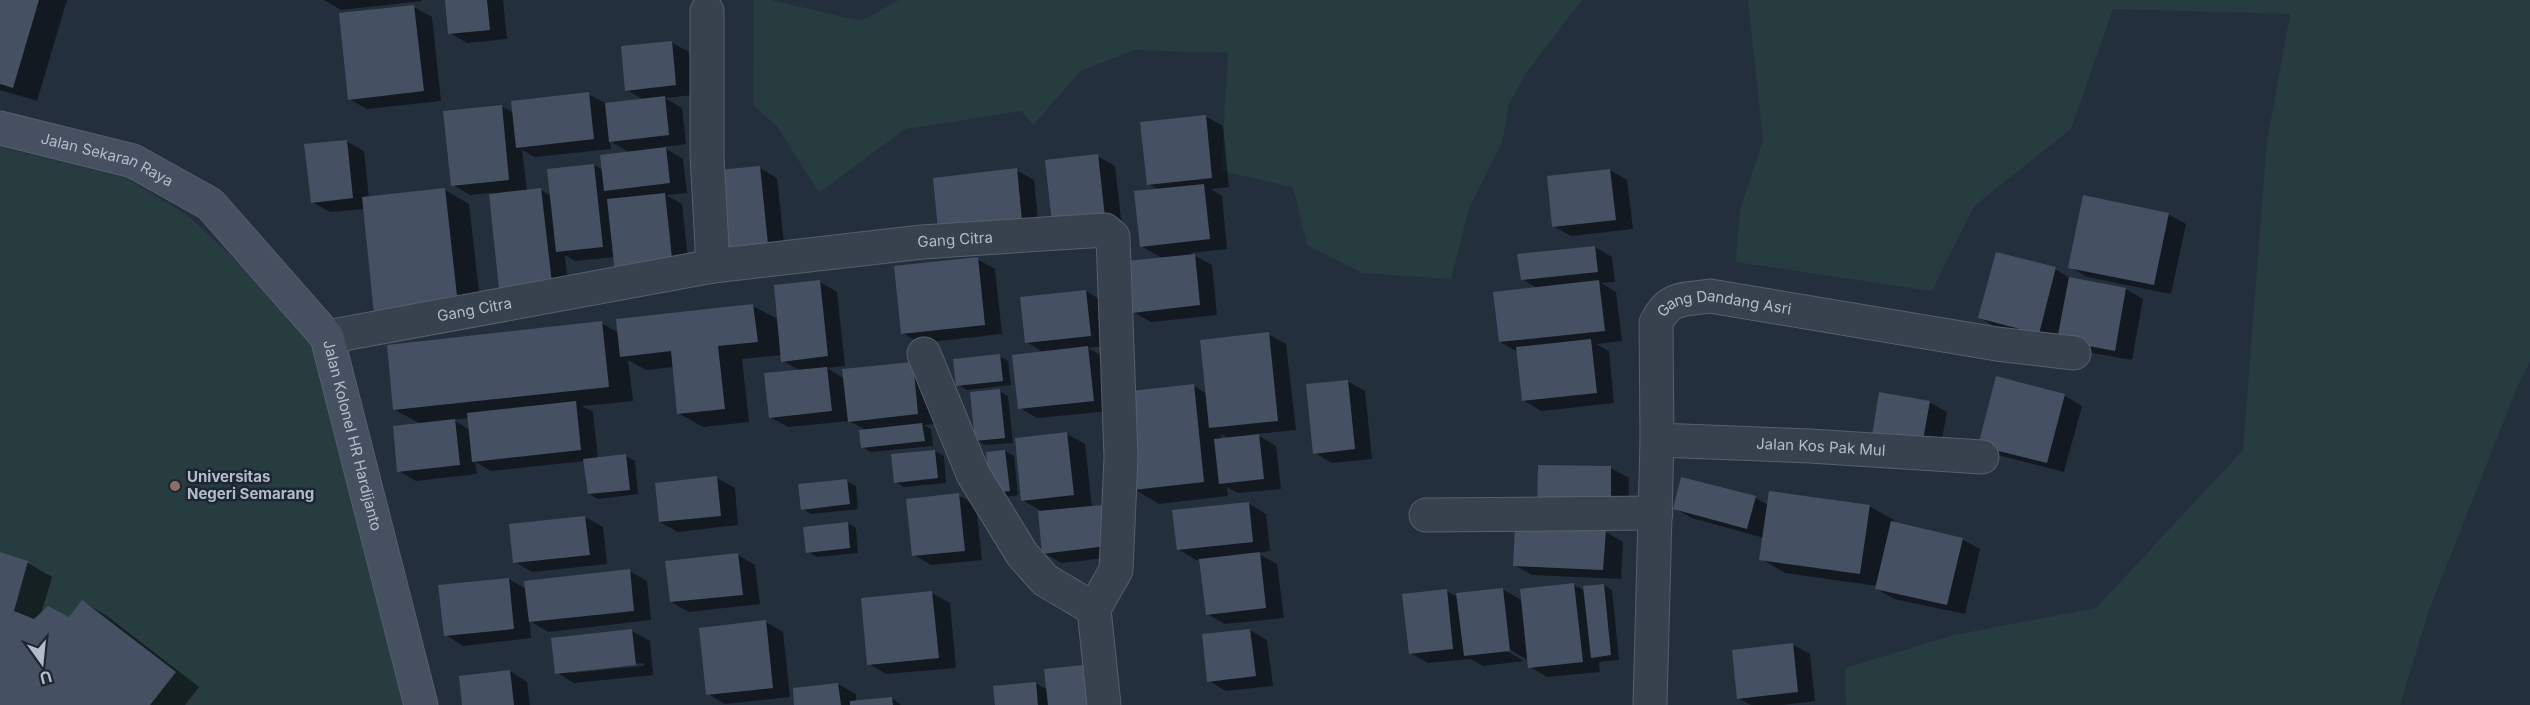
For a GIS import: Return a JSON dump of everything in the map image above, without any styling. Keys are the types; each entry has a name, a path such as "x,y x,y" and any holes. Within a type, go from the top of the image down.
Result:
{"main road":[{"name":"Jalan Sekaran Raya","path":"0,128 133,161 210,204"},
{"name":"Jalan Kolonel HR Hardijanto","path":"210,204 327,337 421,705"}],"street":[{"path":"707,11 707,155 713,266"},
{"name":"Gang Citra","path":"327,337 713,266 922,242 1105,230 1113,237 1120,457 1116,570 1094,609"},
{"name":"Gang Dandang Asri","path":"1650,705 1658,440 1656,323 1663,308 1676,301 1710,296 1985,342 2074,353"},
{"path":"924,354 973,474 1023,554 1045,580 1094,609 1104,705"},
{"name":"Jalan Kos Pak Mul","path":"1658,440 1810,446 1982,457"},
{"path":"1426,515 1656,513"}],"green space":[{"path":"754,0 771,0 861,21 899,0 1582,0 1526,73 1509,104 1502,143 1469,208 1451,279 1362,273 1307,245 1293,187 1221,171 1228,53 1134,50 1081,71 1033,125 1021,111 905,129 819,193 777,126 753,105"},
{"path":"1748,0 2530,0 2530,362 2518,385 2429,610 2400,705 1846,705 1845,668 1954,635 2096,608 2243,450 2267,140 2290,14 2113,9 2071,129 1974,206 1932,291 1736,262 1740,210 1763,140"},
{"name":"Universitas Negeri Semarang","path":"0,147 126,178 187,215 253,276 312,343 403,705 0,705"}],"building":[{"path":"0,0 39,0 13,88 0,84"},
{"path":"445,0 487,0 490,30 448,34"},
{"path":"414,5 424,91 348,100 339,13"},
{"path":"672,41 676,85 625,91 621,46"},
{"path":"589,92 594,139 516,148 511,101"},
{"path":"665,96 669,135 609,142 605,103"},
{"path":"502,105 509,180 451,186 443,111"},
{"path":"1206,115 1212,178 1147,185 1140,122"},
{"path":"347,140 353,198 311,203 304,144"},
{"path":"666,147 670,183 604,191 600,155"},
{"path":"1098,154 1105,217 1052,223 1045,160"},
{"path":"594,164 603,247 556,252 547,169"},
{"path":"760,166 768,244 726,248 718,170"},
{"path":"1017,168 1022,221 938,230 933,178"},
{"path":"1610,169 1616,220 1552,227 1547,176"},
{"path":"1204,184 1210,239 1140,247 1134,191"},
{"path":"445,188 458,305 374,314 362,197"},
{"path":"541,188 552,283 499,289 489,194"},
{"path":"665,193 673,267 615,273 607,199"},
{"path":"2083,195 2169,213 2154,285 2068,268"},
{"path":"1595,246 1598,272 1521,280 1517,254"},
{"path":"1996,252 2056,267 2039,334 1978,318"},
{"path":"1195,254 1200,305 1132,313 1126,261"},
{"path":"978,257 985,325 901,334 894,266"},
{"path":"2069,277 2126,288 2115,351 2057,340"},
{"path":"820,280 828,356 781,362 774,285"},
{"path":"1599,280 1605,331 1499,342 1493,292"},
{"path":"1086,290 1091,336 1025,343 1020,297"},
{"path":"753,304 758,342 718,346 725,409 677,414 671,351 620,357 616,319"},
{"path":"602,321 609,387 393,410 387,345"},
{"path":"1269,332 1278,421 1209,428 1200,340"},
{"path":"1591,339 1597,393 1522,401 1516,347"},
{"path":"1088,346 1094,401 1018,409 1012,355"},
{"path":"1000,354 1003,381 956,386 953,359"},
{"path":"913,362 918,414 848,422 842,369"},
{"path":"827,367 832,411 769,418 764,373"},
{"path":"1996,376 2065,394 2047,463 1978,446"},
{"path":"1348,380 1355,449 1313,454 1306,384"},
{"path":"1194,384 1204,482 1133,490 1122,392"},
{"path":"1000,389 1005,438 975,441 970,392"},
{"path":"1879,392 1930,401 1921,451 1871,442"},
{"path":"576,401 581,450 472,462 467,413"},
{"path":"455,419 460,465 397,472 393,426"},
{"path":"922,423 925,441 861,448 859,430"},
{"path":"1067,432 1074,495 1021,501 1015,438"},
{"path":"1259,434 1264,479 1219,484 1214,439"},
{"path":"935,450 938,478 894,483 891,454"},
{"path":"1005,450 1010,491 990,493 986,452"},
{"path":"626,454 630,490 588,494 583,459"},
{"path":"1538,465 1611,466 1611,507 1537,505"},
{"path":"717,476 721,516 659,522 655,483"},
{"path":"1681,477 1756,496 1747,529 1673,509"},
{"path":"847,479 850,504 801,510 798,484"},
{"path":"1769,491 1870,505 1860,574 1759,560"},
{"path":"959,493 965,551 912,556 906,499"},
{"path":"1249,502 1253,542 1177,550 1172,510"},
{"path":"1102,505 1107,546 1042,554 1038,511"},
{"path":"585,516 590,555 513,563 509,524"},
{"path":"1891,521 1963,538 1947,605 1875,589"},
{"path":"848,522 850,548 806,553 803,527"},
{"path":"1515,525 1606,530 1603,570 1513,566"},
{"path":"0,552 28,561 14,611 34,619 48,606 69,617 82,600 176,672 150,705 0,705"},
{"path":"1260,552 1266,608 1206,615 1199,559"},
{"path":"738,553 743,595 670,602 665,561"},
{"path":"630,569 634,611 529,622 524,581"},
{"path":"509,578 514,629 444,636 438,585"},
{"path":"1574,583 1583,662 1528,668 1520,589"},
{"path":"1604,584 1611,655 1591,658 1583,586"},
{"path":"1503,588 1510,651 1464,656 1456,593"},
{"path":"1447,589 1453,649 1409,654 1402,594"},
{"path":"932,591 939,658 867,665 861,598"},
{"path":"766,620 773,688 706,695 699,628"},
{"path":"632,629 636,665 555,674 551,638"},
{"path":"1250,629 1256,676 1207,682 1202,634"},
{"path":"1793,643 1798,692 1737,699 1732,650"},
{"path":"1083,665 1088,705 1048,705 1044,669"},
{"path":"510,670 514,705 462,705 459,676"},
{"path":"1036,682 1038,705 995,705 993,686"},
{"path":"838,683 841,705 794,705 793,688"},
{"path":"892,697 893,705 850,705 850,701"}],"place":[{"name":"Universitas Negeri Semarang","path":"175,486"}]}
